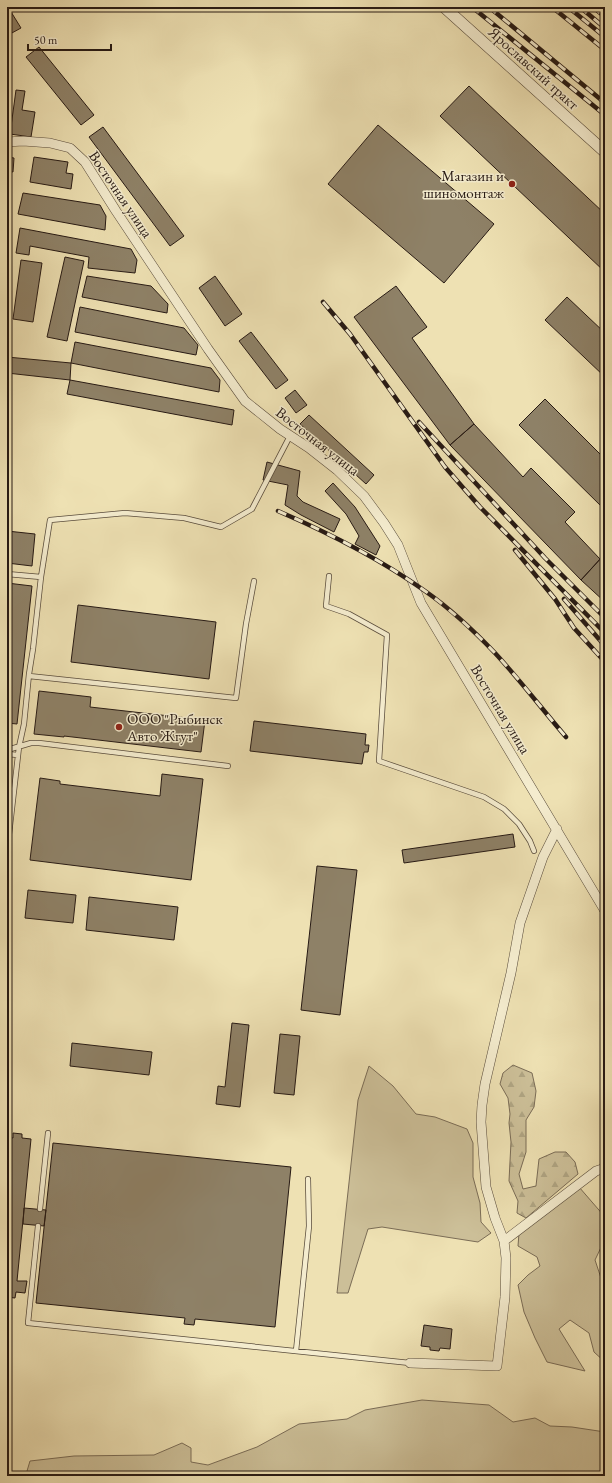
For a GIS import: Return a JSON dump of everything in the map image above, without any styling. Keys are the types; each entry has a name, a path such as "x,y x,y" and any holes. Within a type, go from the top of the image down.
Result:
{"street":[{"name":"Ярославский тракт","path":"444,7 605,152"},
{"name":"Восточная улица","path":"7,142 23,141 50,143 70,148 85,162 208,349 245,401 280,429 309,448 337,470 364,496 398,545 421,603 605,911"},
{"path":"410,1363 497,1366 505,1297 506,1258 504,1241 495,1218 486,1187 482,1105 485,1084 511,973 520,922 543,857 557,829"},
{"path":"504,1241 596,1171 605,1168"}],"lane":[{"path":"7,852 41,577 50,520 125,513 184,518 221,527 252,509 290,436"},
{"path":"7,574 41,577"},
{"path":"329,576 326,606 349,614 387,635 379,761 484,797 504,809 519,824 530,841 534,851"},
{"path":"29,676 236,698 246,624 254,581"},
{"path":"7,750 31,743 40,743 228,766"},
{"path":"7,754 18,755"},
{"path":"40,1209 48,1133"},
{"path":"296,1351 309,1226 308,1179"},
{"path":"38,1226 28,1323 410,1363"}],"green space":[{"path":"513,1065 532,1073 536,1091 534,1107 526,1120 526,1152 519,1174 523,1189 536,1186 539,1159 555,1152 566,1152 575,1162 578,1174 526,1218 517,1213 518,1201 509,1181 511,1142 509,1123 510,1114 508,1098 500,1084 503,1073"},
{"path":"369,1066 393,1086 416,1114 435,1117 467,1129 473,1143 473,1177 480,1203 481,1222 491,1233 478,1242 382,1227 368,1229 348,1293 337,1293 358,1100"},
{"path":"579,1187 605,1217 605,1239 595,1260 601,1278 605,1281 605,1362 594,1352 589,1333 570,1320 559,1329 585,1371 547,1362 524,1312 518,1285 540,1266 537,1257 518,1246 519,1233"},
{"path":"422,1400 489,1405 513,1422 535,1418 550,1426 572,1427 605,1432 605,1476 31,1476 27,1471 30,1461 74,1456 154,1455 182,1443 191,1448 191,1462 208,1465 257,1447 299,1424 347,1419 365,1410"}],"building":[{"path":"7,7 21,28 10,34 7,29"},
{"path":"39,47 94,115 81,125 26,57"},
{"path":"469,86 605,214 605,272 440,116"},
{"path":"16,90 25,91 22,110 35,112 31,137 10,134"},
{"path":"378,125 494,224 444,283 328,184"},
{"path":"103,127 184,236 170,246 89,137"},
{"path":"7,157 14,158 13,172 7,171"},
{"path":"34,157 68,162 66,173 73,174 71,189 30,182"},
{"path":"23,193 100,205 106,216 105,230 18,214"},
{"path":"20,228 131,249 137,260 135,273 88,268 89,257 30,246 29,255 16,253"},
{"path":"65,257 84,261 67,341 47,337"},
{"path":"21,260 42,263 33,322 13,319"},
{"path":"87,276 151,286 168,304 167,313 82,297"},
{"path":"215,276 242,314 225,326 199,288"},
{"path":"396,286 427,327 412,338 474,424 450,445 354,317"},
{"path":"567,297 605,333 605,377 545,320"},
{"path":"80,307 184,328 198,345 196,355 75,332"},
{"path":"251,332 288,380 276,389 239,341"},
{"path":"75,342 211,368 220,380 219,392 71,363"},
{"path":"7,357 71,363 70,380 7,373"},
{"path":"70,380 234,410 232,425 67,394"},
{"path":"295,390 307,405 296,413 285,398"},
{"path":"545,399 605,459 605,510 519,425"},
{"path":"309,415 374,475 366,484 300,424"},
{"path":"474,424 523,477 531,468 575,512 565,522 600,559 581,580 450,445"},
{"path":"267,462 300,471 297,496 303,502 340,519 334,532 285,505 288,485 263,480"},
{"path":"333,483 355,507 380,546 376,555 355,544 359,536 346,514 325,491"},
{"path":"7,531 35,534 32,566 7,563"},
{"path":"605,554 605,602 581,580"},
{"path":"7,583 32,586 17,724 7,723"},
{"path":"78,605 216,622 209,679 71,662"},
{"name":"ООО \"Рыбинск Авто Жгут\"","path":"39,691 91,697 90,707 205,720 201,752 64,736 34,734"},
{"path":"254,721 366,734 365,745 369,745 368,752 364,752 362,764 250,751"},
{"path":"162,774 203,779 191,880 30,860 40,778 60,781 60,784 160,796"},
{"path":"513,834 515,847 404,863 402,850"},
{"path":"317,866 357,870 340,1015 301,1010"},
{"path":"28,890 76,895 73,923 25,918"},
{"path":"89,897 178,907 174,940 86,930"},
{"path":"232,1023 249,1025 240,1107 216,1104 218,1086 225,1087"},
{"path":"280,1034 300,1036 294,1095 274,1093"},
{"path":"72,1043 152,1052 149,1075 70,1066"},
{"path":"13,1133 22,1134 22,1138 31,1139 17,1281 27,1281 25,1293 16,1292 15,1298 7,1297 7,1137 13,1138"},
{"path":"53,1143 291,1167 275,1327 195,1319 194,1325 184,1324 185,1318 36,1303"},
{"path":"24,1208 46,1210 44,1226 23,1224"},
{"path":"424,1325 452,1329 450,1349 440,1348 439,1351 430,1350 430,1347 421,1346"}],"railway":[{"path":"472,7 605,115"},
{"path":"489,7 605,103"},
{"path":"552,7 605,50"},
{"path":"568,7 605,37"},
{"path":"580,7 605,28"},
{"path":"593,7 605,17"},
{"path":"323,302 350,334 445,467 480,507 605,633"},
{"path":"419,422 545,558 605,618"},
{"path":"278,511 316,528 372,557 434,597 462,620 495,653 566,737"},
{"path":"515,550 555,599 574,628 605,662"},
{"path":"564,599 605,646"}],"place":[{"name":"Магазин и шиномонтаж","path":"512,184"},
{"name":"ООО \"Рыбинск Авто Жгут\"","path":"119,727"}]}
